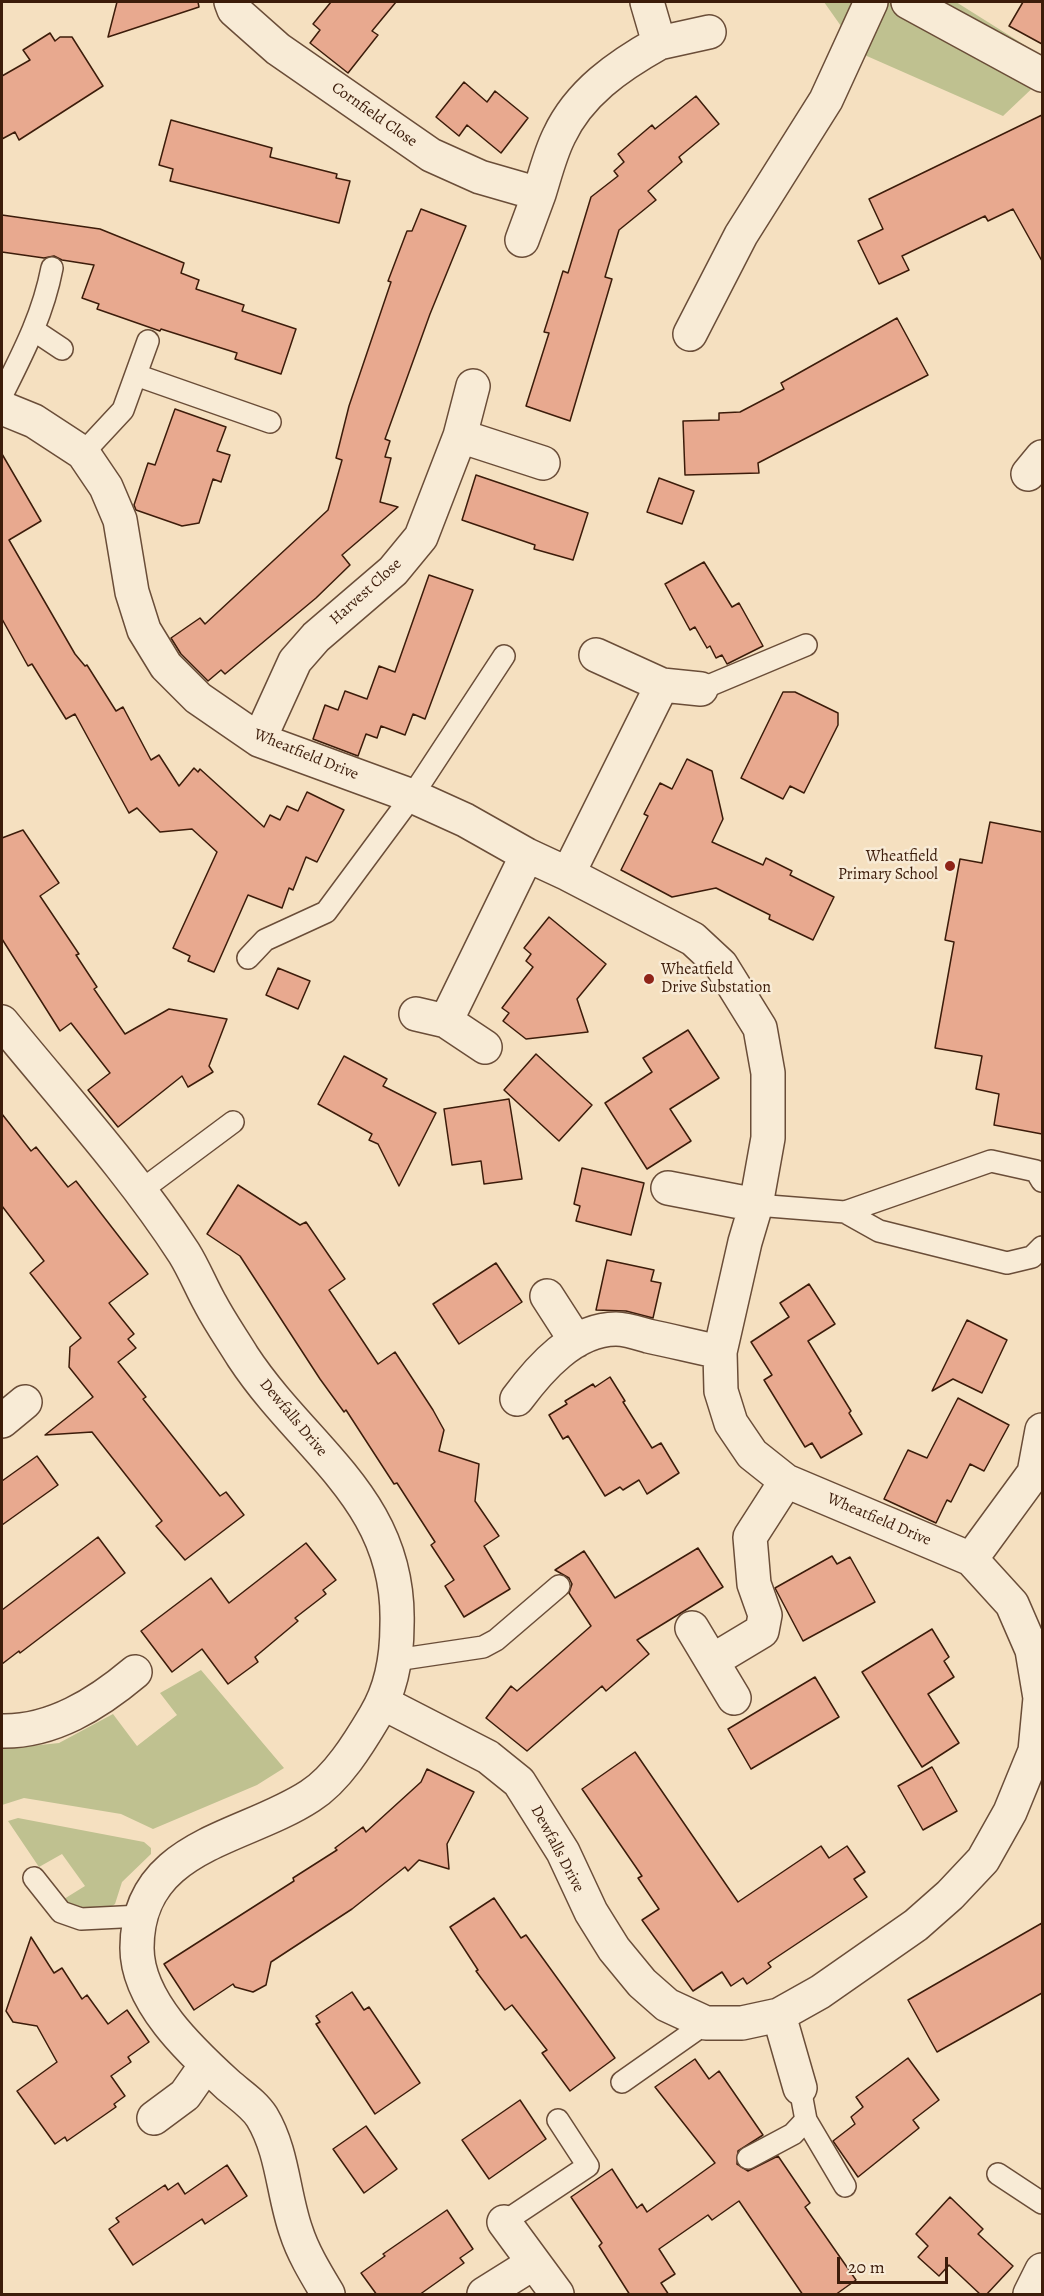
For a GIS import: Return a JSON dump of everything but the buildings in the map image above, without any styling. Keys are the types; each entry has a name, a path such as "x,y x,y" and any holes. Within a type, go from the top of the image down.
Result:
{"street":[{"name":"Cornfield Close","path":"231,2 234,10 278,49 431,155 480,177 539,194"},
{"path":"647,2 659,43"},
{"path":"690,334 741,236 826,100 871,2"},
{"path":"908,2 1042,75"},
{"path":"522,240 559,136 591,89 628,60 659,43 709,32"},
{"name":"Harvest Close","path":"259,740 295,661 316,637 393,571 421,537 460,436 473,386"},
{"name":"Wheatfield Drive","path":"2,408 34,421 83,453 106,487 120,520 132,592 144,630 166,666 198,698 259,740 412,796 465,820 527,855 693,939 720,965 760,1028 768,1072 768,1138 756,1205 745,1242 720,1352 721,1391 731,1423 752,1454 786,1481 971,1559 1012,1604 1032,1650 1040,1698 1039,1751 1010,1812 983,1860 951,1895 916,1924 849,1971"},
{"path":"460,436 543,463"},
{"path":"596,655 662,685 701,689"},
{"path":"568,874 662,685"},
{"path":"485,1047 431,1017 527,855"},
{"name":"Dewfalls Drive","path":"2,1022 139,1192 185,1255 211,1307 246,1362 295,1426 350,1482 379,1528 392,1566 398,1599 396,1660 382,1703 353,1753 312,1796 184,1855 156,1881 141,1916 136,1951 146,1985 169,2026 206,2065 261,2115 285,2177 295,2230 328,2295"},
{"path":"668,1188 756,1205"},
{"path":"547,1296 576,1341"},
{"path":"517,1399 538,1371 576,1341 616,1329 720,1352"},
{"path":"971,1559 1038,1474 1042,1430"},
{"path":"712,1660 762,1630 765,1615 754,1584 750,1538 786,1481"},
{"path":"692,1628 734,1698"},
{"path":"2,1731 19,1731 62,1720 105,1697 135,1672"},
{"name":"Dewfalls Drive","path":"382,1703 488,1757 519,1782 563,1852 591,1912 614,1949 642,1983 667,2005 706,2023 742,2024 779,2015 820,1992 849,1971"},
{"path":"779,2015 800,2088"},
{"path":"154,2118 185,2095 206,2065"},
{"path":"504,2222 532,2264 557,2295"},
{"path":"484,2295 532,2264"},
{"path":"1030,2295 1042,2270"}],"lane":[{"path":"2,395 35,331 52,268"},
{"path":"35,331 62,349"},
{"path":"83,453 123,410 148,341"},
{"path":"136,375 270,422"},
{"path":"701,689 806,645"},
{"path":"248,958 265,940 326,912 412,796 504,657"},
{"path":"139,1192 233,1122"},
{"path":"756,1205 844,1212 991,1161 1036,1171 1042,1181"},
{"path":"844,1212 879,1231 1007,1263 1032,1257 1042,1247"},
{"path":"396,1660 483,1647 496,1640 559,1586"},
{"path":"34,1878 61,1912 81,1919 141,1916"},
{"path":"622,2082 706,2023"},
{"path":"800,2088 806,2120 845,2186"},
{"path":"504,2222 588,2166 558,2120"},
{"path":"748,2158 793,2134 806,2120"},
{"path":"998,2174 1042,2203"}],"green space":[{"path":"824,2 956,2 1042,56 1042,79 1003,116 860,53"},
{"path":"201,1670 284,1768 257,1785 153,1829 121,1814 24,1798 2,1805 2,1749 59,1743 113,1714 137,1746 177,1715 160,1693"},
{"path":"18,1818 144,1842 151,1848 151,1854 122,1882 115,1904 108,1909 71,1909 64,1899 85,1886 62,1854 39,1867 8,1821"}],"place":[{"name":"Wheatfield Primary School","path":"950,866"},
{"name":"Wheatfield Drive Substation","path":"649,979"}]}
